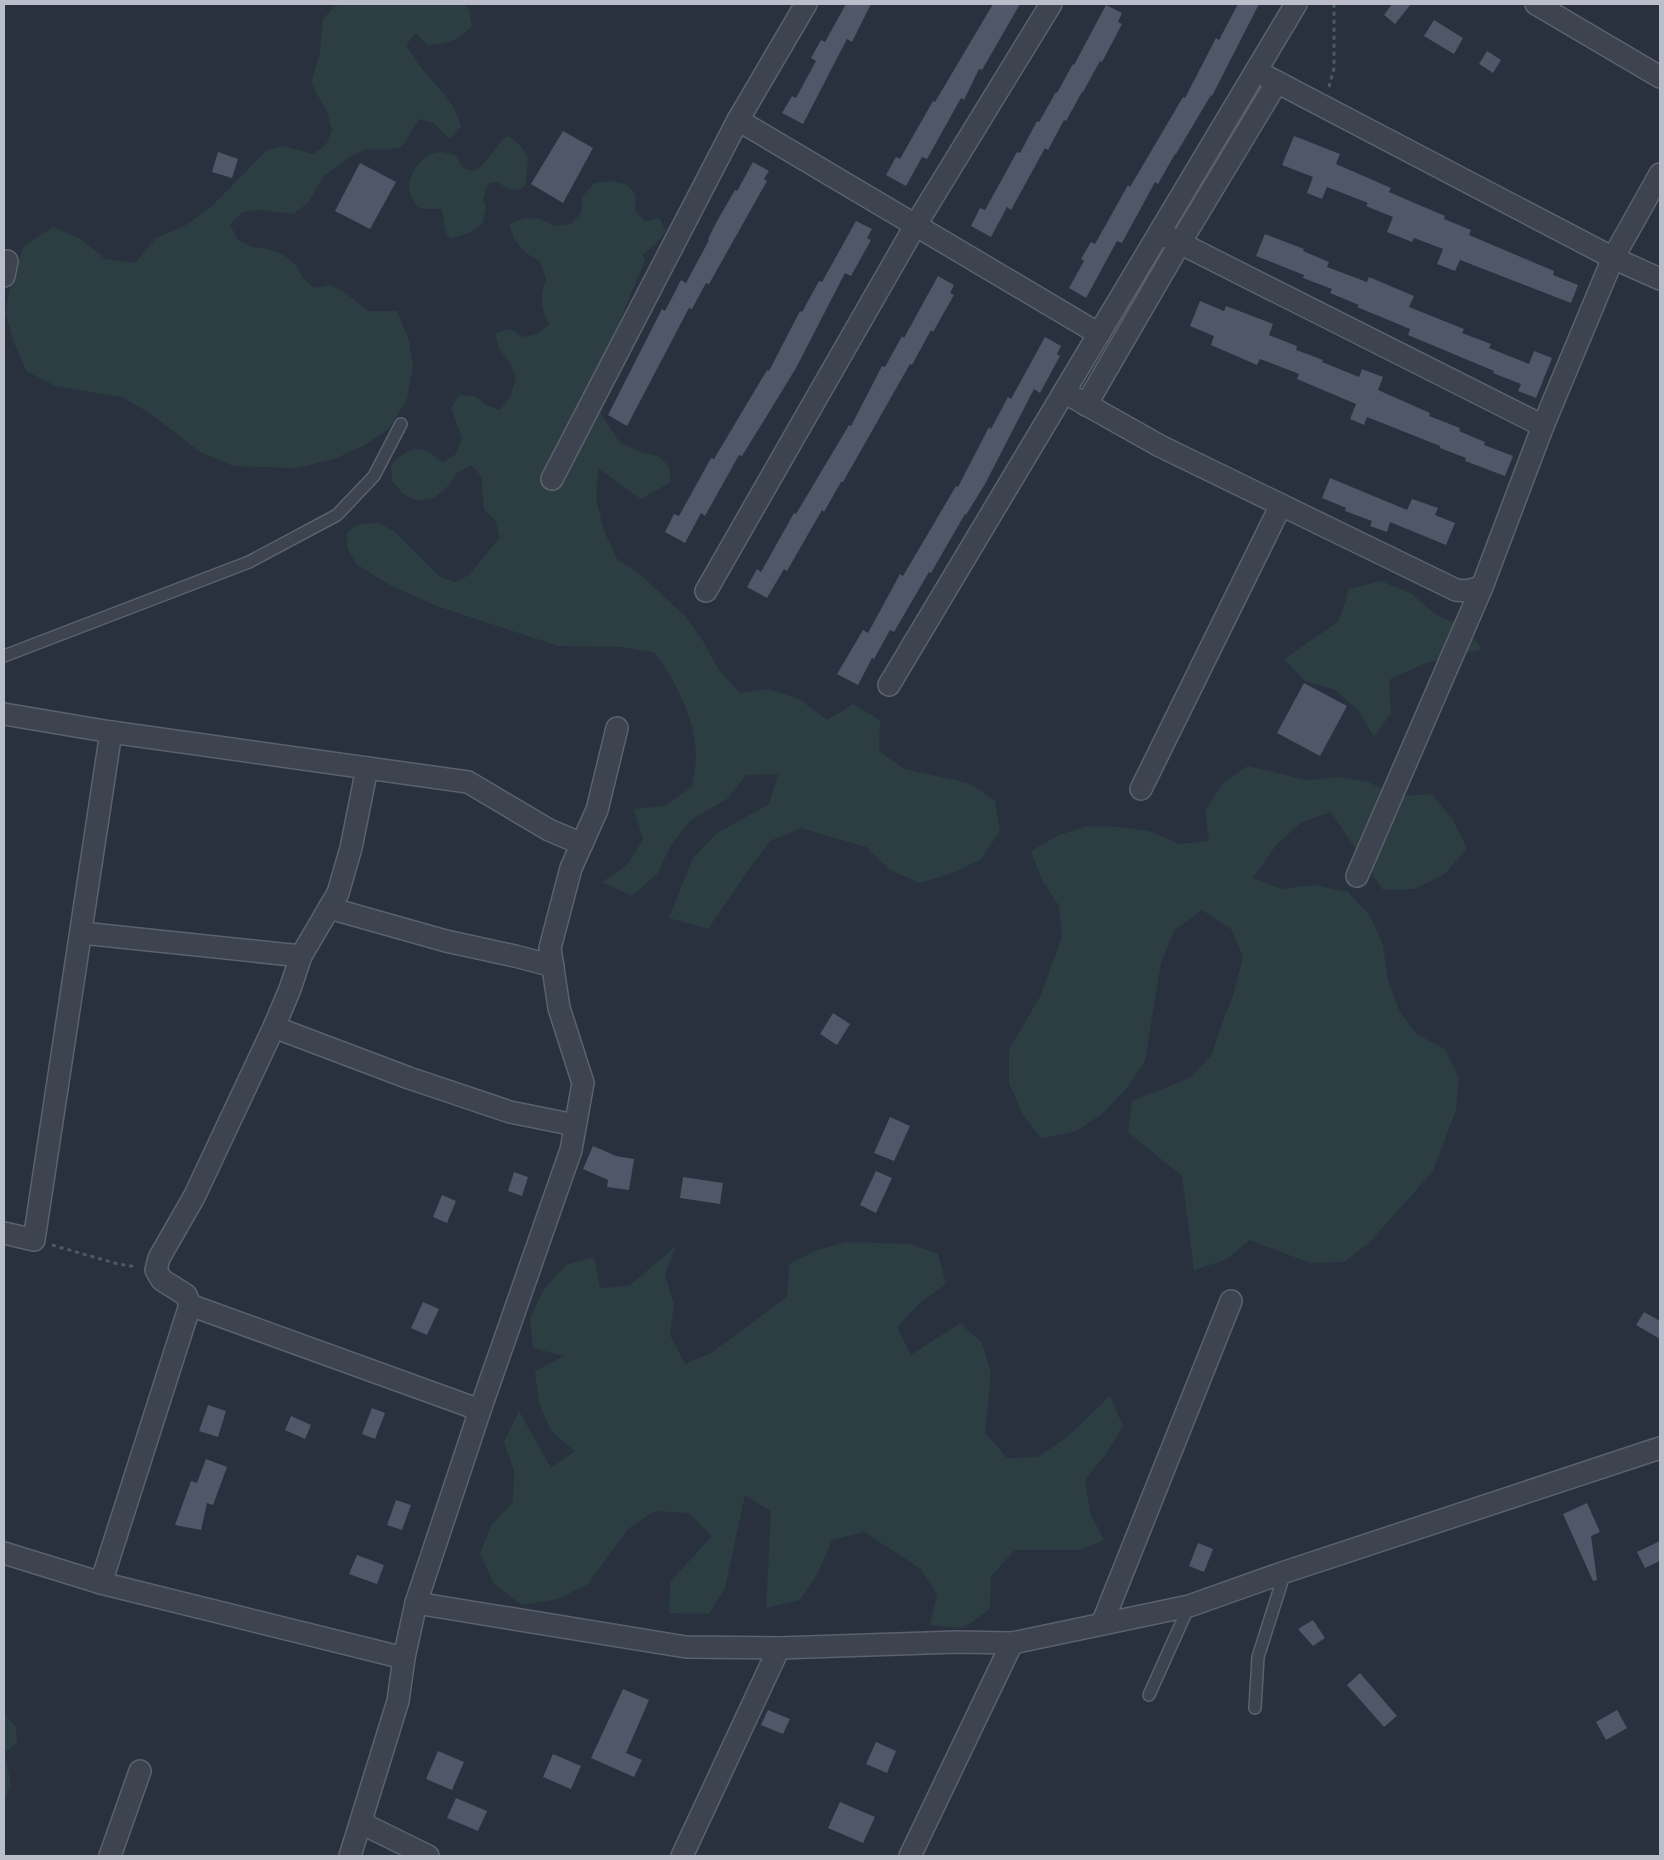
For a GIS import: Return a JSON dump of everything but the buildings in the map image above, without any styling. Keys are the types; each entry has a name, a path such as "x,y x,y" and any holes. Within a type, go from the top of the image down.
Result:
{"street":[{"path":"552,479 738,120 806,4"},
{"path":"706,591 915,226 1051,4"},
{"path":"889,685 1296,4"},
{"path":"1536,4 1660,77"},
{"path":"1256,70 1613,258 1660,280"},
{"path":"1086,405 1180,243 1277,82"},
{"path":"738,120 1099,334"},
{"path":"1357,876 1482,587 1543,426 1613,258 1660,174"},
{"path":"1160,233 1543,426"},
{"path":"1064,392 1160,446 1456,590 1466,591 1482,587"},
{"path":"1141,789 1281,505"},
{"path":"4,714 111,732 468,782 550,830 582,844"},
{"path":"350,1856 398,1701 404,1658 416,1602 570,1150 583,1083 559,1008 550,948 571,868 596,810 617,728"},
{"path":"4,1233 34,1240 111,732"},
{"path":"100,1583 190,1305 186,1295 162,1280 156,1270 159,1258 194,1197 274,1027 301,956 338,893 351,848 367,768"},
{"path":"329,908 446,941 553,966"},
{"path":"82,933 301,956"},
{"path":"274,1027 409,1078 510,1112 575,1125"},
{"path":"1102,1624 1231,1301"},
{"path":"190,1305 480,1410"},
{"path":"416,1602 686,1647 779,1648 957,1642 1012,1643 1189,1606 1285,1572 1660,1448"},
{"path":"4,1553 100,1583 404,1658"},
{"path":"910,1856 1012,1643"},
{"path":"682,1856 779,1648"},
{"path":"110,1856 140,1771"},
{"path":"361,1823 428,1856"}],"lane":[{"path":"4,656 249,562 336,515 374,476 401,424"},
{"path":"1255,1708 1258,1657 1285,1572"},
{"path":"1149,1695 1189,1606"}],"path":[{"path":"1324,106 1334,68 1334,4"},
{"path":"34,1240 118,1264 156,1270"}],"shaded area":[{"path":"342,4 465,4 469,10 472,26 462,35 447,43 427,45 416,33 406,45 424,72 448,98 461,127 449,139 435,124 419,119 402,147 383,150 366,149 350,157 324,176 307,204 293,214 261,210 243,212 230,224 237,239 251,247 268,249 282,254 295,264 303,278 314,288 329,285 343,291 368,311 397,311 409,341 413,366 407,399 389,429 363,446 334,459 297,468 233,466 200,452 151,414 122,397 55,386 26,371 14,343 5,312 12,277 24,246 53,227 81,239 105,259 135,263 156,238 184,226 210,208 267,150 282,146 313,154 326,145 332,130 327,112 311,83 320,52 323,19 334,7"},
{"path":"507,136 520,146 527,156 526,185 519,190 515,190 497,182 489,183 483,200 486,207 482,224 469,233 450,239 446,232 441,209 417,207 413,200 410,194 409,183 414,171 422,160 434,153 440,152 455,155 464,169 472,171 486,161"},
{"path":"610,181 626,184 636,195 635,211 645,221 659,218 666,231 656,244 642,255 645,260 591,392 596,406 620,443 643,453 658,456 669,466 671,482 641,499 598,468 596,499 604,531 617,559 642,576 685,616 703,641 718,669 740,693 769,689 799,699 827,720 853,704 880,720 879,751 904,769 969,783 995,801 1000,831 981,859 953,873 920,883 890,870 866,847 801,828 770,841 708,929 669,918 693,858 716,834 769,804 778,774 746,775 727,799 691,820 671,845 657,874 632,896 602,882 626,866 643,840 634,809 665,806 692,787 696,756 688,712 677,688 655,653 622,647 558,646 434,605 390,585 356,564 348,549 346,533 360,524 378,523 394,531 440,577 455,582 469,575 500,537 495,520 484,509 481,476 471,465 457,473 447,487 434,498 417,501 403,494 392,481 391,465 410,450 416,449 429,452 443,463 456,454 462,438 451,408 459,395 475,396 486,405 500,410 510,397 516,378 510,363 499,349 495,333 510,329 523,337 538,334 549,324 544,312 542,297 546,279 540,262 526,253 514,239 509,224 525,218 541,219 554,226 571,224 581,213 582,197 594,183"},
{"path":"1381,581 1412,594 1436,615 1466,628 1482,649 1423,664 1389,680 1391,713 1374,737 1359,711 1335,690 1305,681 1284,659 1339,621 1349,589"},
{"path":"1248,766 1307,780 1338,777 1368,782 1400,796 1431,794 1452,818 1467,848 1445,874 1415,889 1383,890 1331,812 1302,822 1277,844 1253,878 1282,889 1314,885 1348,892 1370,916 1383,945 1388,980 1399,1010 1416,1034 1445,1049 1459,1078 1456,1110 1433,1171 1369,1243 1344,1262 1310,1263 1250,1240 1225,1260 1194,1270 1182,1176 1128,1132 1132,1101 1190,1078 1211,1056 1233,996 1243,957 1231,929 1202,910 1174,931 1161,963 1145,1061 1126,1089 1101,1115 1074,1132 1041,1138 1022,1113 1009,1083 1009,1049 1040,997 1062,937 1059,906 1042,880 1031,851 1059,835 1087,826 1120,827 1149,831 1179,844 1209,841 1205,811 1223,783"},
{"path":"847,1242 910,1244 938,1254 946,1284 921,1302 897,1327 911,1355 960,1323 982,1343 991,1373 985,1433 1007,1458 1038,1457 1065,1439 1110,1396 1123,1426 1106,1454 1085,1480 1090,1513 1104,1540 1081,1550 1015,1550 991,1576 990,1609 963,1628 930,1625 937,1595 921,1569 864,1532 832,1540 818,1573 800,1600 766,1608 771,1511 745,1495 725,1588 709,1614 669,1613 670,1582 712,1536 689,1513 655,1511 628,1529 588,1584 558,1599 522,1605 494,1584 480,1554 491,1525 513,1502 514,1471 504,1442 519,1411 551,1468 575,1451 551,1431 539,1403 535,1371 564,1356 533,1348 530,1317 545,1288 566,1265 594,1257 600,1288 629,1286 676,1246 665,1275 674,1304 670,1335 685,1364 711,1353 787,1297 789,1264 817,1250"},
{"path":"4,1713 16,1727 17,1743 5,1752 11,1786 4,1800"}]}
